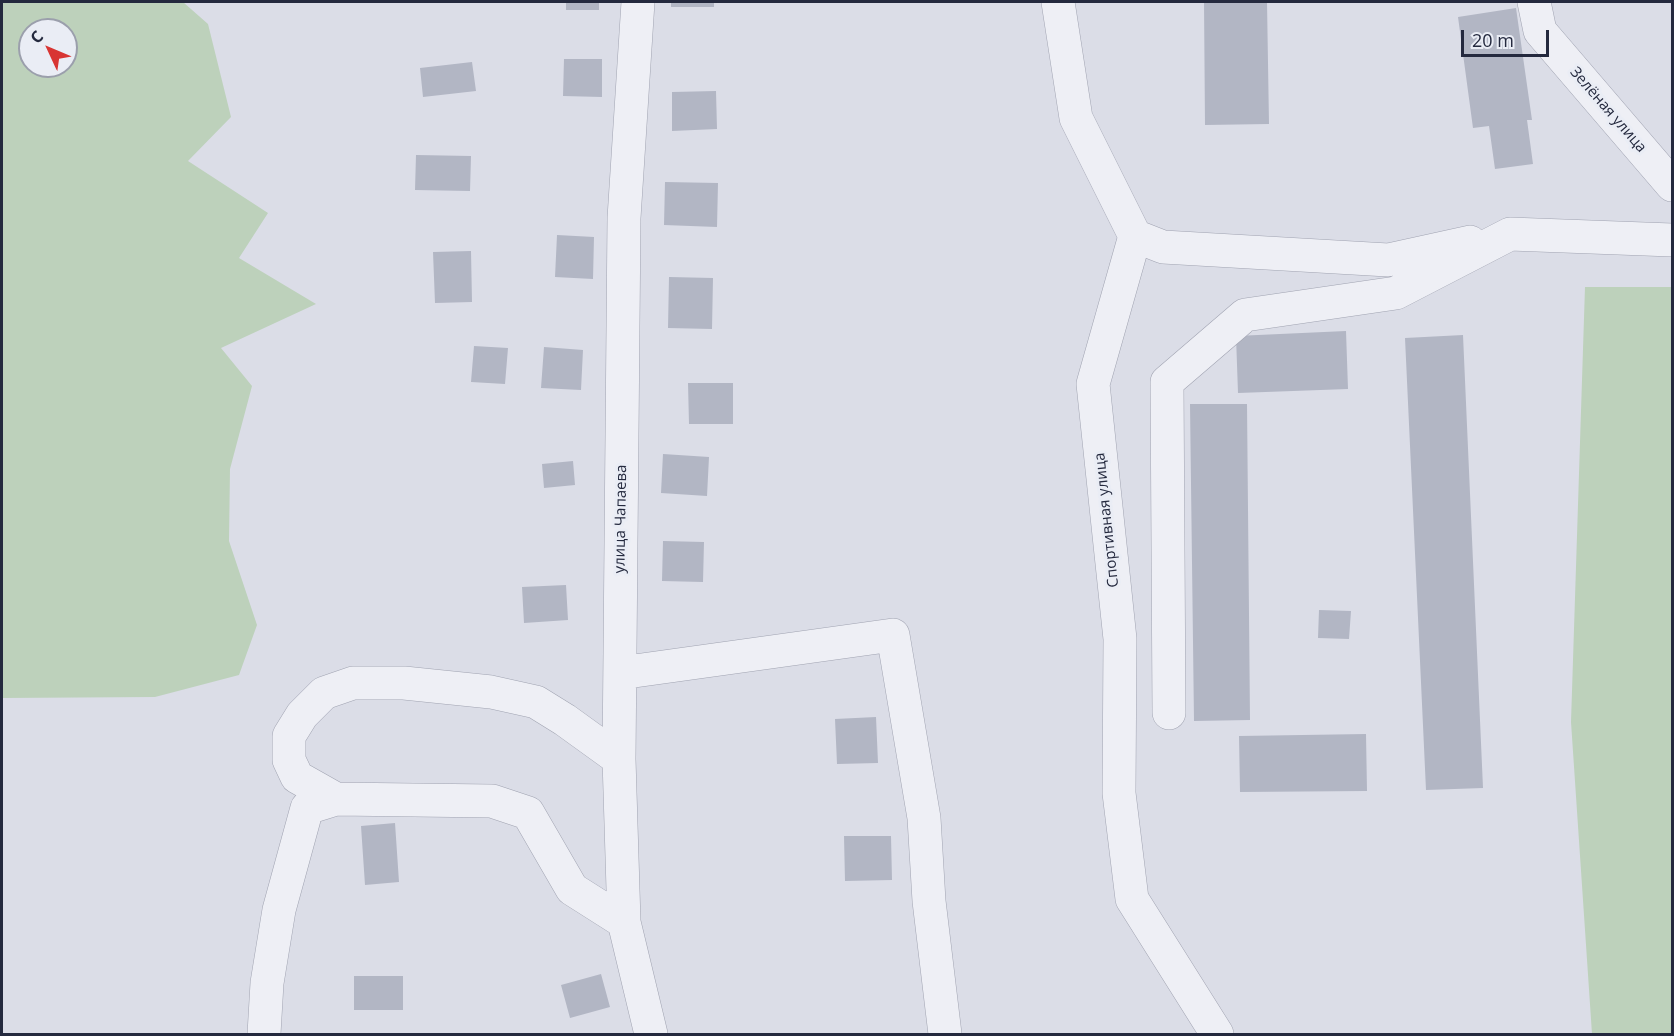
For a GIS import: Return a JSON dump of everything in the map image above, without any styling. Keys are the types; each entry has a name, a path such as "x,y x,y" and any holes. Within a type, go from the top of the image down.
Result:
{"street":[{"name":"улица Чапаева","path":"638,2 624,218 619,759 624,922 651,1035"},
{"path":"1058,2 1076,118 1135,236 1163,248 1388,260 1510,234 1672,240"},
{"name":"Зелёная улица","path":"1534,2 1540,31 1672,185"},
{"path":"1169,713 1167,382 1245,315 1396,293 1510,234"},
{"name":"Спортивная улица","path":"1135,236 1093,384 1120,639 1119,793 1132,898 1217,1035"},
{"path":"620,673 894,635 924,818 929,901 945,1035"},
{"path":"336,799 297,777 289,760 289,736 302,715 324,693 353,683 404,683 491,692 536,702 619,759"},
{"path":"264,1035 267,983 279,910 308,807 336,799 492,801 528,813 572,889 624,922"}],"green space":[{"path":"2,2 183,2 208,24 231,117 188,161 268,213 239,258 316,304 221,348 252,386 230,469 229,541 257,625 239,675 155,697 2,698"},
{"path":"1585,287 1672,287 1672,1034 1592,1034 1571,722"}],"building":[{"path":"566,2 599,2 599,10 566,10"},
{"path":"671,2 714,2 714,7 671,7"},
{"path":"1204,2 1267,2 1269,124 1205,125"},
{"path":"1516,8 1532,120 1527,120 1533,164 1495,169 1489,126 1473,128 1458,17"},
{"path":"564,59 602,59 602,97 563,96"},
{"path":"472,62 476,91 423,97 420,68"},
{"path":"716,91 717,129 672,131 672,92"},
{"path":"416,155 471,156 470,191 415,190"},
{"path":"665,182 718,183 717,227 664,225"},
{"path":"557,235 594,237 593,279 555,277"},
{"path":"471,251 472,302 435,303 433,252"},
{"path":"669,277 713,278 712,329 668,328"},
{"path":"1346,331 1348,389 1238,393 1236,336"},
{"path":"1463,335 1483,788 1426,790 1405,338"},
{"path":"474,346 508,348 505,384 471,382"},
{"path":"544,347 583,350 581,390 541,388"},
{"path":"688,383 733,383 733,424 689,424"},
{"path":"1190,404 1247,404 1250,720 1194,721"},
{"path":"663,454 709,457 707,496 661,493"},
{"path":"573,461 575,485 544,488 542,464"},
{"path":"663,541 704,542 703,582 662,581"},
{"path":"566,585 568,620 524,623 522,587"},
{"path":"1319,610 1351,611 1349,639 1318,638"},
{"path":"876,717 878,763 837,764 835,719"},
{"path":"1366,734 1367,791 1240,792 1239,736"},
{"path":"395,823 399,882 365,885 361,826"},
{"path":"844,836 891,836 892,880 845,881"},
{"path":"601,974 610,1007 570,1018 561,985"},
{"path":"354,976 403,976 403,1010 354,1010"}]}
